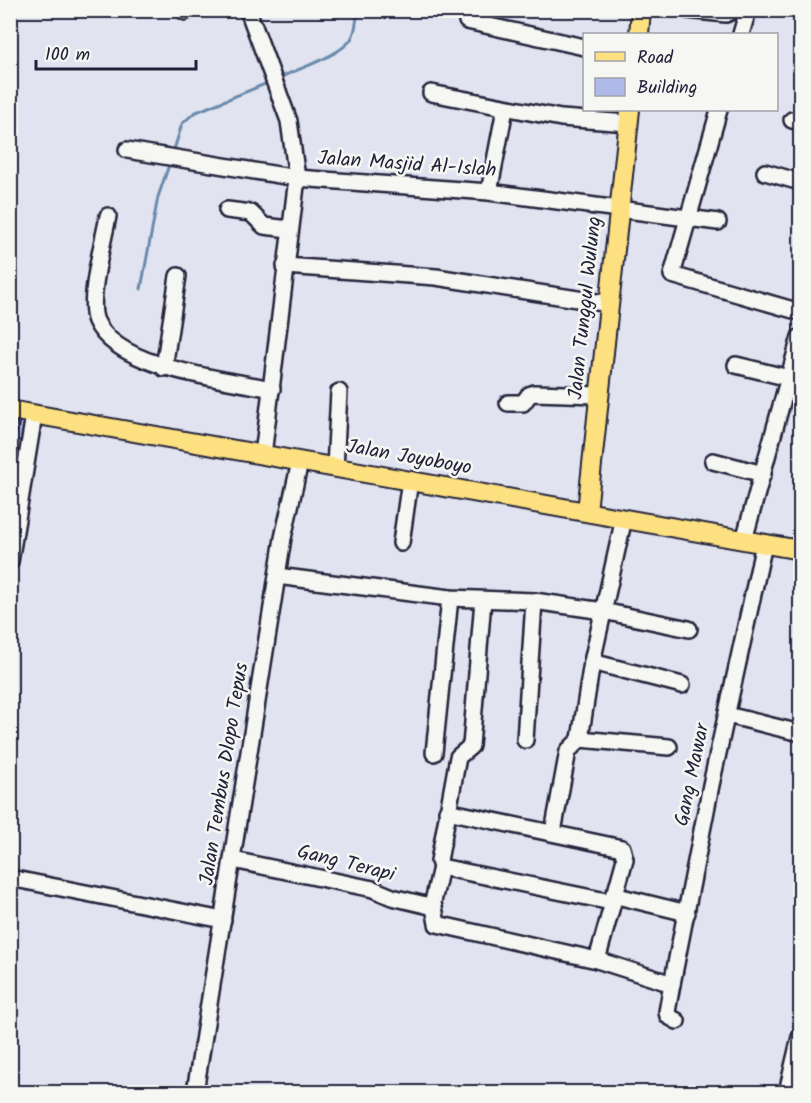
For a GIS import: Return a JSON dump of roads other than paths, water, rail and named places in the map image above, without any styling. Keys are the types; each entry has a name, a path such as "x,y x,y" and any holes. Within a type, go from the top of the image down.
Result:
{"main road":[{"path":"639,33 641,10"},
{"name":"Jalan Tunggul Wulung","path":"587,511 629,116"},
{"name":"Jalan Joyoboyo","path":"10,410 801,550"}],"street":[{"path":"127,150 297,178 293,142 280,90 271,74 248,10"},
{"path":"687,10 726,14 734,10"},
{"path":"741,33 748,10"},
{"path":"467,21 583,47"},
{"path":"431,93 561,118 629,116"},
{"path":"489,192 506,109"},
{"path":"720,111 672,275 801,312"},
{"path":"765,172 801,182"},
{"name":"Jalan Masjid Al-Islah","path":"263,454 297,178 489,192 718,222"},
{"path":"227,210 251,213 264,226 289,229"},
{"path":"108,216 93,297 95,321 129,355 164,368 272,389"},
{"path":"285,266 436,277 610,304"},
{"path":"164,368 178,276"},
{"path":"744,540 792,383 801,337"},
{"path":"736,365 792,383"},
{"path":"334,468 339,392"},
{"path":"508,403 524,403 529,395 534,393 599,395"},
{"path":"10,562 34,415"},
{"path":"713,461 763,474"},
{"name":"Jalan Tembus Dlopo Tepus","path":"195,1092 277,576 300,462"},
{"path":"401,543 410,480"},
{"path":"553,832 568,751 580,739 592,662 624,518"},
{"name":"Gang Mawar","path":"673,1018 672,984 764,544"},
{"path":"277,576 450,598 534,601 603,611 689,629"},
{"path":"434,753 450,598"},
{"path":"433,914 441,867 439,861 458,757 471,746 483,600"},
{"path":"525,740 534,601"},
{"path":"592,662 682,685"},
{"path":"727,715 801,734"},
{"path":"580,739 669,747"},
{"path":"447,812 622,848 625,859 612,899 597,960"},
{"name":"Gang Terapi","path":"233,860 366,887 433,914 597,960 672,984"},
{"path":"441,867 687,913"},
{"path":"10,878 223,920"},
{"path":"787,1092 801,1037"}],"waterway":[{"path":"279,78 325,58 348,43 354,32 358,10"},
{"path":"173,153 182,124 194,113 270,82"},
{"path":"141,289 158,197 170,162"}]}
